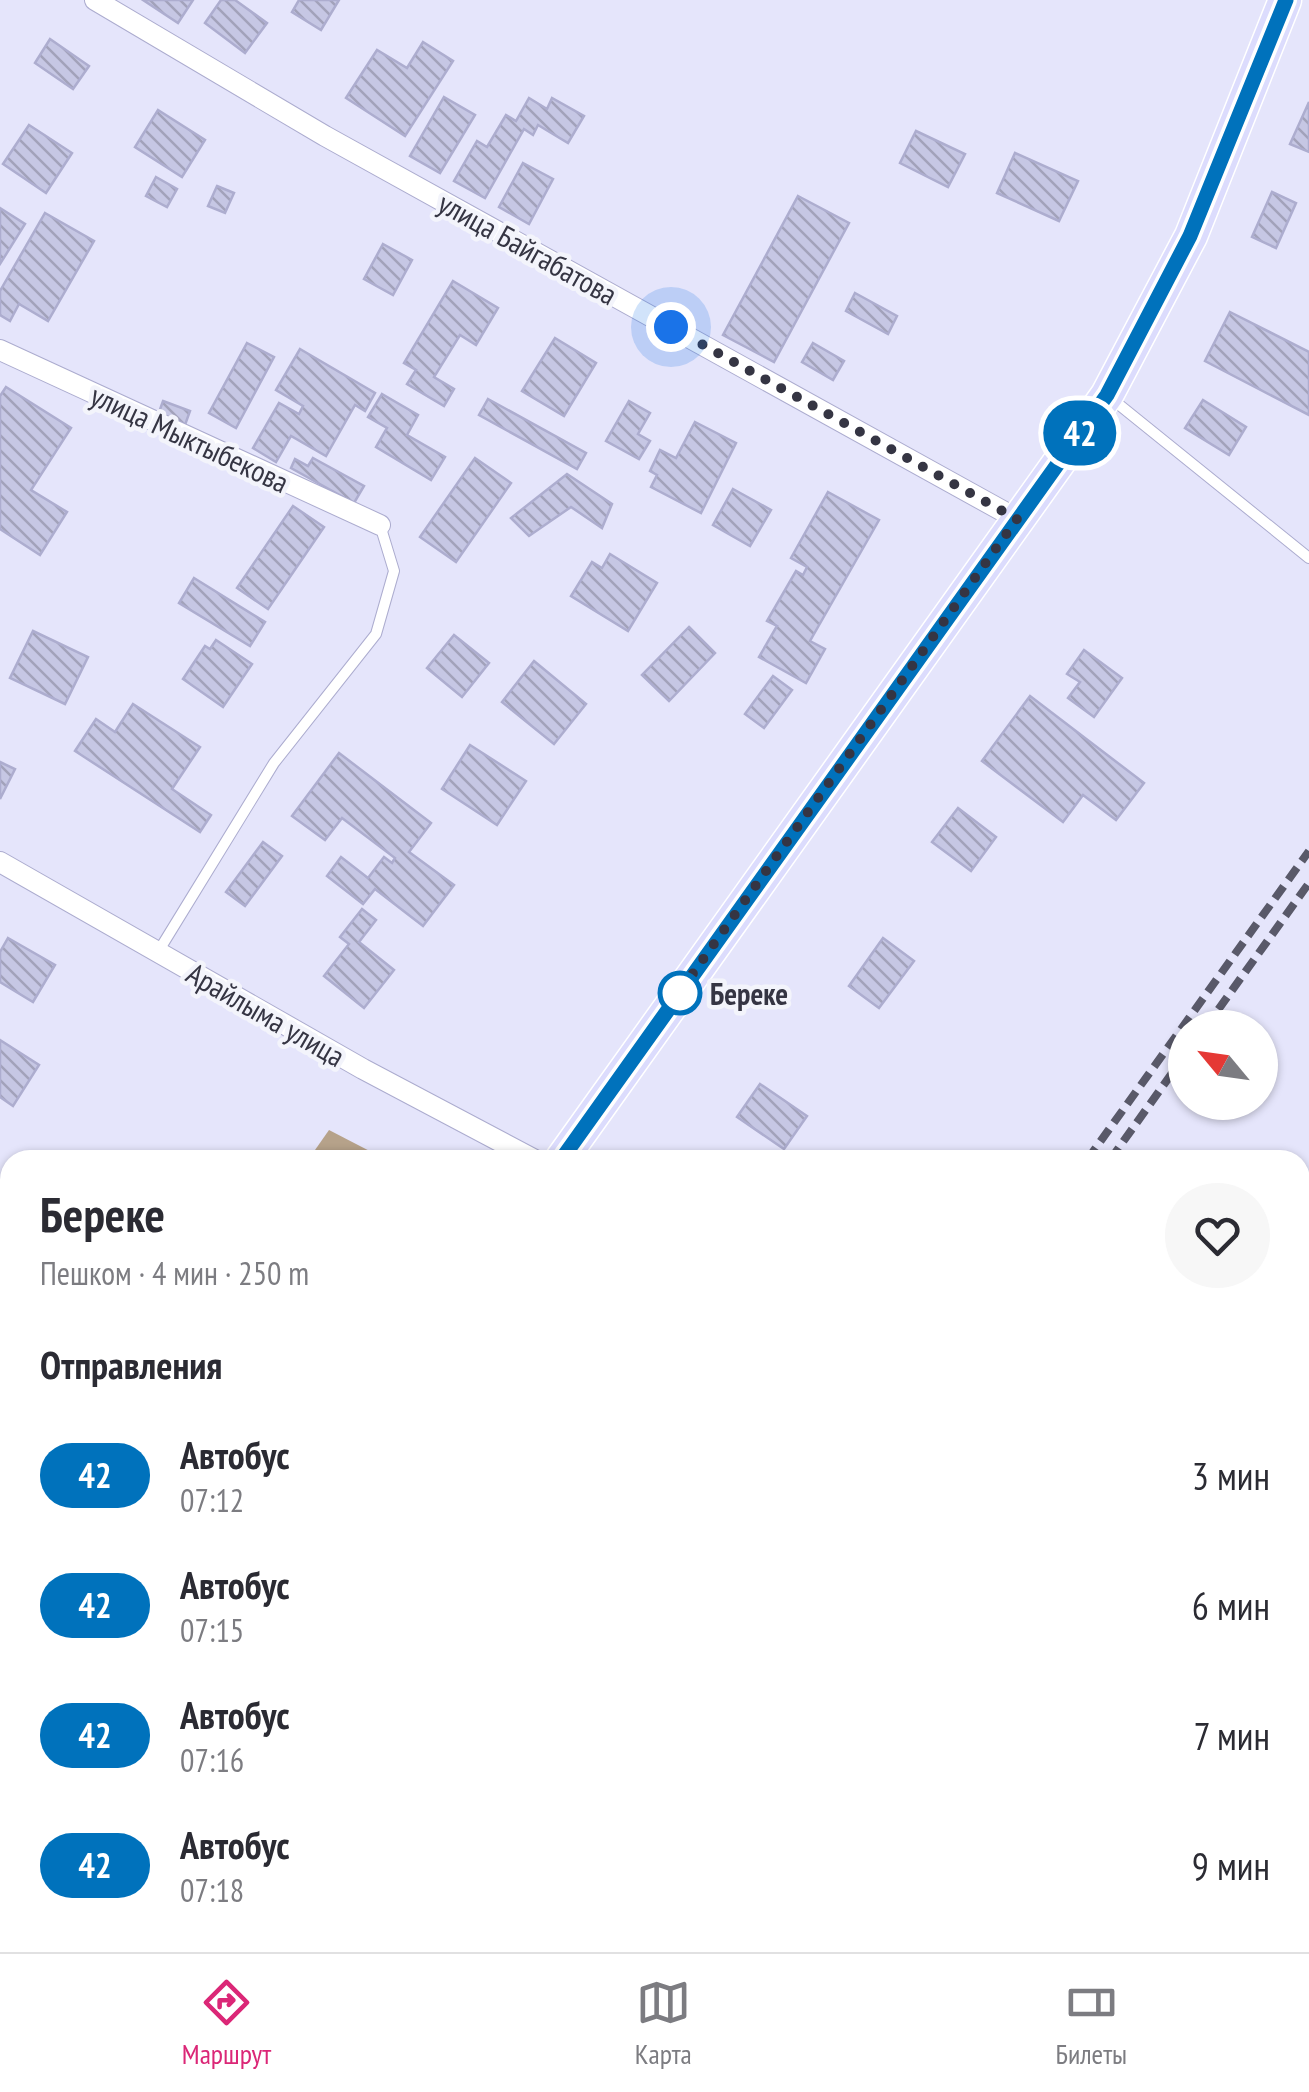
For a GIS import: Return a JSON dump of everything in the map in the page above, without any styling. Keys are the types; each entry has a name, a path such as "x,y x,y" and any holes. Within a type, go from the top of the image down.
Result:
{"main road":[{"path":"568,1150 1107,395 1190,236 1286,0"}],"street":[{"name":"улица Байгабатова","path":"95,0 342,145 1017,519"},
{"name":"улица Мыктыбекова","path":"0,350 380,525"},
{"name":"Арайлыма улица","path":"0,862 364,1070 516,1150"}],"lane":[{"path":"1107,395 1309,558"},
{"path":"158,952 274,763 376,634 394,571 380,525"}],"green space":[{"path":"329,1130 368,1150 315,1150"}],"building":[{"path":"143,0 193,0 178,23"},
{"path":"221,0 235,0 267,23 245,53 205,23"},
{"path":"299,0 339,0 321,30 292,12"},
{"path":"50,39 89,66 73,89 35,63"},
{"path":"423,42 453,61 405,136 346,98 377,50 407,68"},
{"path":"444,97 475,115 440,173 410,156"},
{"path":"529,98 547,109 552,98 584,116 568,143 538,125 533,135 524,129 485,198 454,181 477,141 487,147 506,115 516,121"},
{"path":"1309,102 1309,152 1290,144"},
{"path":"158,110 205,140 182,177 135,147"},
{"path":"29,125 72,153 46,193 3,164"},
{"path":"916,131 965,154 948,187 900,163"},
{"path":"1015,153 1078,181 1059,221 997,193"},
{"path":"523,163 553,179 529,224 499,207"},
{"path":"156,177 177,189 167,207 146,196"},
{"path":"217,186 234,193 225,213 208,206"},
{"path":"1272,192 1296,203 1276,248 1252,237"},
{"path":"798,196 849,223 774,362 723,335"},
{"path":"0,208 25,224 0,264"},
{"path":"45,213 94,241 48,321 19,304 10,321 0,315 0,291"},
{"path":"383,244 412,260 393,295 364,279"},
{"path":"453,281 498,308 476,345 460,335 434,377 454,389 444,406 407,384 416,370 404,363"},
{"path":"855,293 897,316 888,334 846,311"},
{"path":"1230,312 1309,352 1309,415 1205,361"},
{"path":"555,338 596,363 564,416 522,391"},
{"path":"247,343 274,357 236,428 209,413"},
{"path":"813,343 844,361 833,380 802,362"},
{"path":"300,349 375,393 365,411 355,405 326,456 291,436 276,462 253,448 279,403 299,414 303,406 276,390"},
{"path":"6,387 71,428 31,490 67,512 40,555 0,529 0,396"},
{"path":"382,394 418,415 407,435 445,457 431,480 376,447 387,428 368,417"},
{"path":"488,399 586,453 577,469 479,415"},
{"path":"1203,400 1246,427 1229,455 1185,428"},
{"path":"163,401 190,411 185,425 158,415"},
{"path":"629,401 650,413 638,434 650,441 639,459 606,441"},
{"path":"695,422 736,443 701,513 651,487 657,475 650,471 660,450 676,458"},
{"path":"313,458 364,486 354,503 291,468 295,459 308,466"},
{"path":"475,458 511,483 456,562 420,537"},
{"path":"567,474 612,504 602,528 571,507 529,536 511,518"},
{"path":"733,489 771,510 750,546 713,525"},
{"path":"828,492 879,520 810,641 825,649 806,683 759,657 777,626 767,621 796,571 803,575 807,567 791,558"},
{"path":"293,506 324,527 268,609 237,588"},
{"path":"610,554 657,583 628,631 571,596 592,562 602,568"},
{"path":"194,578 265,622 250,646 179,603"},
{"path":"689,627 715,653 669,701 642,675"},
{"path":"33,631 88,657 65,704 10,678"},
{"path":"454,635 489,663 462,697 427,668"},
{"path":"216,640 252,664 223,707 183,679 205,646 210,649"},
{"path":"1084,650 1122,678 1094,717 1068,698 1080,682 1067,674"},
{"path":"534,661 586,704 554,744 502,702"},
{"path":"773,676 792,690 764,728 745,714"},
{"path":"1030,696 1144,783 1116,820 1083,795 1063,822 982,761"},
{"path":"133,704 200,747 172,789 211,815 200,832 75,751 96,719 115,732"},
{"path":"470,745 526,781 497,825 442,789"},
{"path":"339,753 431,823 409,852 454,885 423,926 375,889 363,904 327,876 341,857 368,878 384,857 392,863 395,858 342,818 325,840 292,816"},
{"path":"0,762 15,769 0,799"},
{"path":"958,808 996,837 971,871 932,842"},
{"path":"263,842 282,856 245,906 226,892"},
{"path":"362,909 376,920 359,942 394,970 364,1008 324,976 349,944 340,937"},
{"path":"8,938 55,965 33,1002 0,982 0,952"},
{"path":"883,938 914,961 879,1008 849,986"},
{"path":"0,1040 39,1065 13,1106 0,1097"},
{"path":"760,1084 807,1116 784,1149 737,1117"}],"railway":[{"path":"1094,1150 1309,851"},
{"path":"1218,1010 1309,883"},
{"path":"1117,1150 1168,1079"}],"bus line":[{"name":"42","path":"568,1150 1107,395 1190,236 1286,0"}],"place":[{"name":"Береке","path":"680,993"}],"route":[{"path":"671,327 1017,519 674,1000 680,993"}]}
